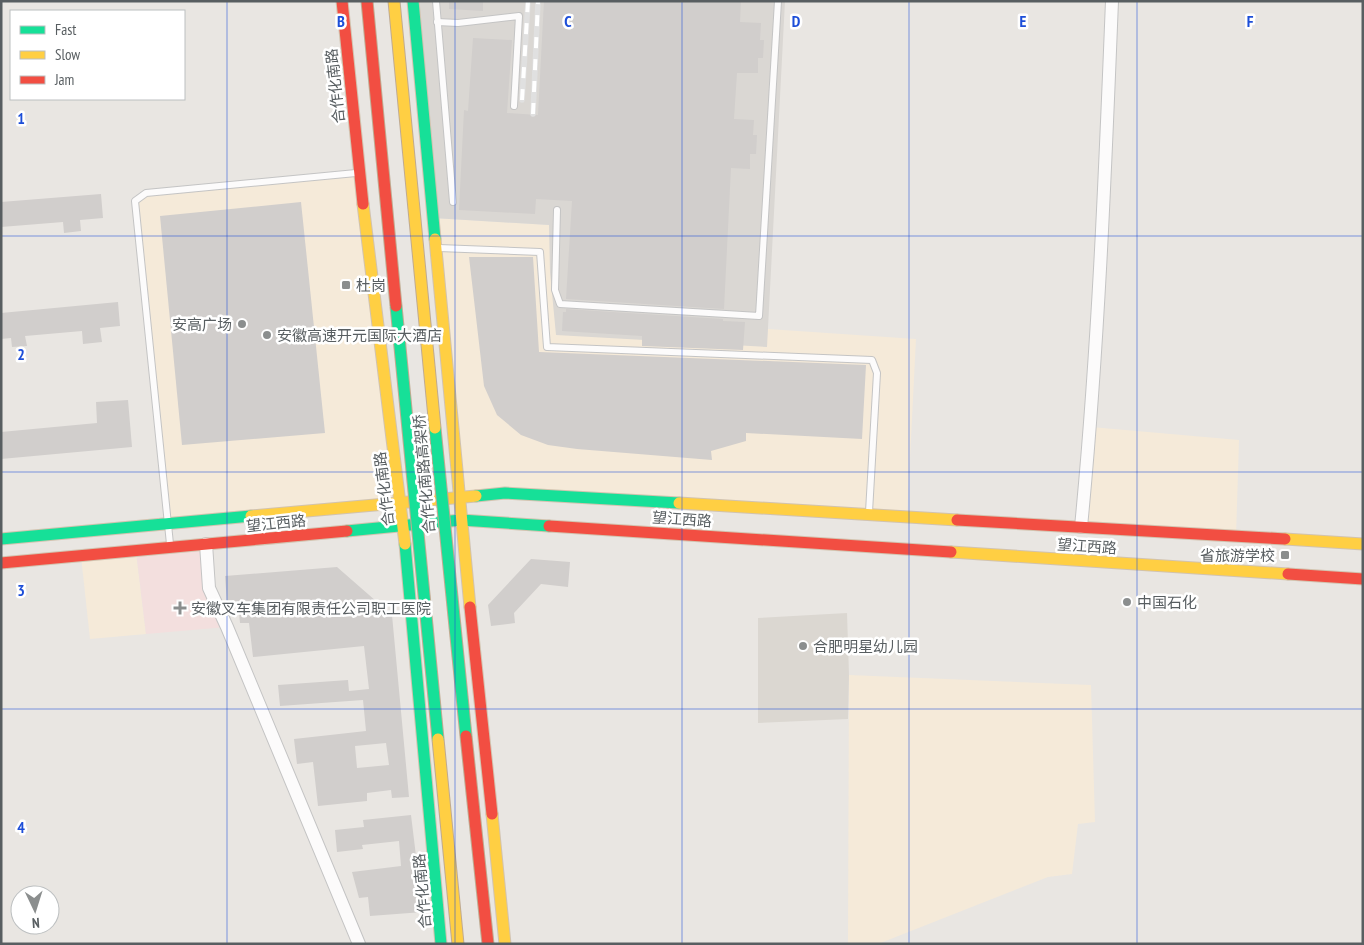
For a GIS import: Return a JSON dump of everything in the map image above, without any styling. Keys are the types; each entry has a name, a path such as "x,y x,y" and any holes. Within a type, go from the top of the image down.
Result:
{"main road":[{"name":"合作化南路","path":"342,1 359,172 401,503 442,944"},
{"name":"合作化南路高架桥","path":"367,1 458,944"},
{"name":"合作化南路高架桥","path":"394,1 447,550 488,944"},
{"path":"413,1 461,520 505,944"},
{"name":"望江西路","path":"1,539 505,493 1363,544"},
{"name":"望江西路","path":"1,563 461,520 1363,579"}],"street":[{"path":"1081,527 1091,427 1100,286 1112,1"},
{"path":"206,544 209,588 359,944"}],"lane":[{"path":"436,1 453,202"},
{"path":"557,210 555,290 560,304 759,316 778,1"},
{"path":"438,22 458,23 519,16 514,106"},
{"path":"170,548 135,201 146,194 359,172"},
{"path":"436,248 540,252 546,347 872,360 877,373 869,515"}],"shaded area":[{"path":"413,1 785,1 767,347 556,335 550,272 549,225 433,218"},
{"name":"安高广场","path":"359,172 401,503 168,524 135,201 146,193"},
{"path":"433,218 550,225 550,272 766,347 768,329 916,339 907,518 459,497"},
{"path":"1091,427 1239,440 1236,537 1081,527"},
{"name":"安徽叉车集团有限责任公司职工医院","path":"206,544 209,588 227,627 146,634 136,551"},
{"path":"136,551 146,634 90,639 81,556"},
{"name":"合肥明星幼儿园","path":"847,613 848,719 758,723 758,618"},
{"path":"849,675 1091,685 1095,822 1078,824 1072,874 1048,877 878,944 848,944"}],"building":[{"path":"449,1 483,1 483,11 449,9"},
{"path":"544,1 741,1 740,22 761,23 760,40 764,40 763,58 758,58 758,73 737,73 734,119 754,120 753,135 757,135 756,154 750,154 750,169 731,168 724,309 566,299 572,201 536,199 535,214 459,210 464,110 468,111 473,38 512,40 507,113 538,115"},
{"path":"101,194 103,218 80,220 81,231 64,233 63,222 1,227 1,202"},
{"name":"安高广场","path":"301,202 325,433 182,445 160,216"},
{"path":"469,257 533,257 539,352 866,365 862,439 746,433 746,441 711,451 712,460 577,449 548,445 521,435 497,415 484,386"},
{"path":"118,302 120,326 100,328 102,342 83,344 82,331 25,336 27,346 12,347 11,338 1,339 1,313"},
{"path":"566,309 745,322 743,350 642,346 642,336 562,331 563,312 566,312"},
{"path":"128,400 132,447 1,459 1,432 97,423 96,402"},
{"path":"531,559 570,562 568,587 541,584 514,613 515,623 491,626 488,605"},
{"path":"337,567 392,615 409,797 392,798 391,790 367,793 367,801 318,806 313,762 297,764 294,739 366,731 363,700 280,706 278,685 348,680 349,691 369,689 364,646 253,657 249,623 240,623 238,602 227,603 225,576","holes":["386,743 389,765 357,768 355,746"]},
{"path":"411,815 416,856 418,856 423,912 370,916 368,897 359,898 352,872 401,866 399,841 362,845 363,849 337,852 335,830 364,827 363,820"}],"railway":[{"path":"522,100 528,1"},
{"path":"533,114 538,1"}],"traffic: fast":[{"path":"413,1 435,239"},
{"path":"396,306 438,739"},
{"path":"435,428 466,736"},
{"path":"476,496 505,493 679,503"},
{"path":"1,539 251,516"},
{"path":"347,531 461,520 549,526"},
{"path":"405,544 441,944"}],"traffic: slow":[{"path":"394,1 435,428"},
{"path":"363,204 405,544"},
{"path":"435,239 470,607"},
{"path":"251,516 476,496"},
{"path":"679,503 957,520"},
{"path":"1285,539 1363,544"},
{"path":"951,552 1288,574"},
{"path":"438,739 458,944"},
{"path":"492,814 505,944"}],"traffic: jam":[{"path":"342,1 363,204"},
{"path":"367,1 396,306"},
{"path":"957,520 1285,539"},
{"path":"549,526 951,552"},
{"path":"1,563 347,531"},
{"path":"1288,574 1363,579"},
{"path":"470,607 492,814"},
{"path":"466,736 488,944"}],"place":[{"name":"杜岗","path":"346,285"},
{"name":"安高广场","path":"242,324"},
{"name":"安徽高速开元国际大酒店","path":"267,335"},
{"name":"省旅游学校","path":"1285,555"},
{"name":"中国石化","path":"1127,602"},
{"name":"安徽叉车集团有限责任公司职工医院","path":"180,608"},
{"name":"合肥明星幼儿园","path":"803,646"}]}
